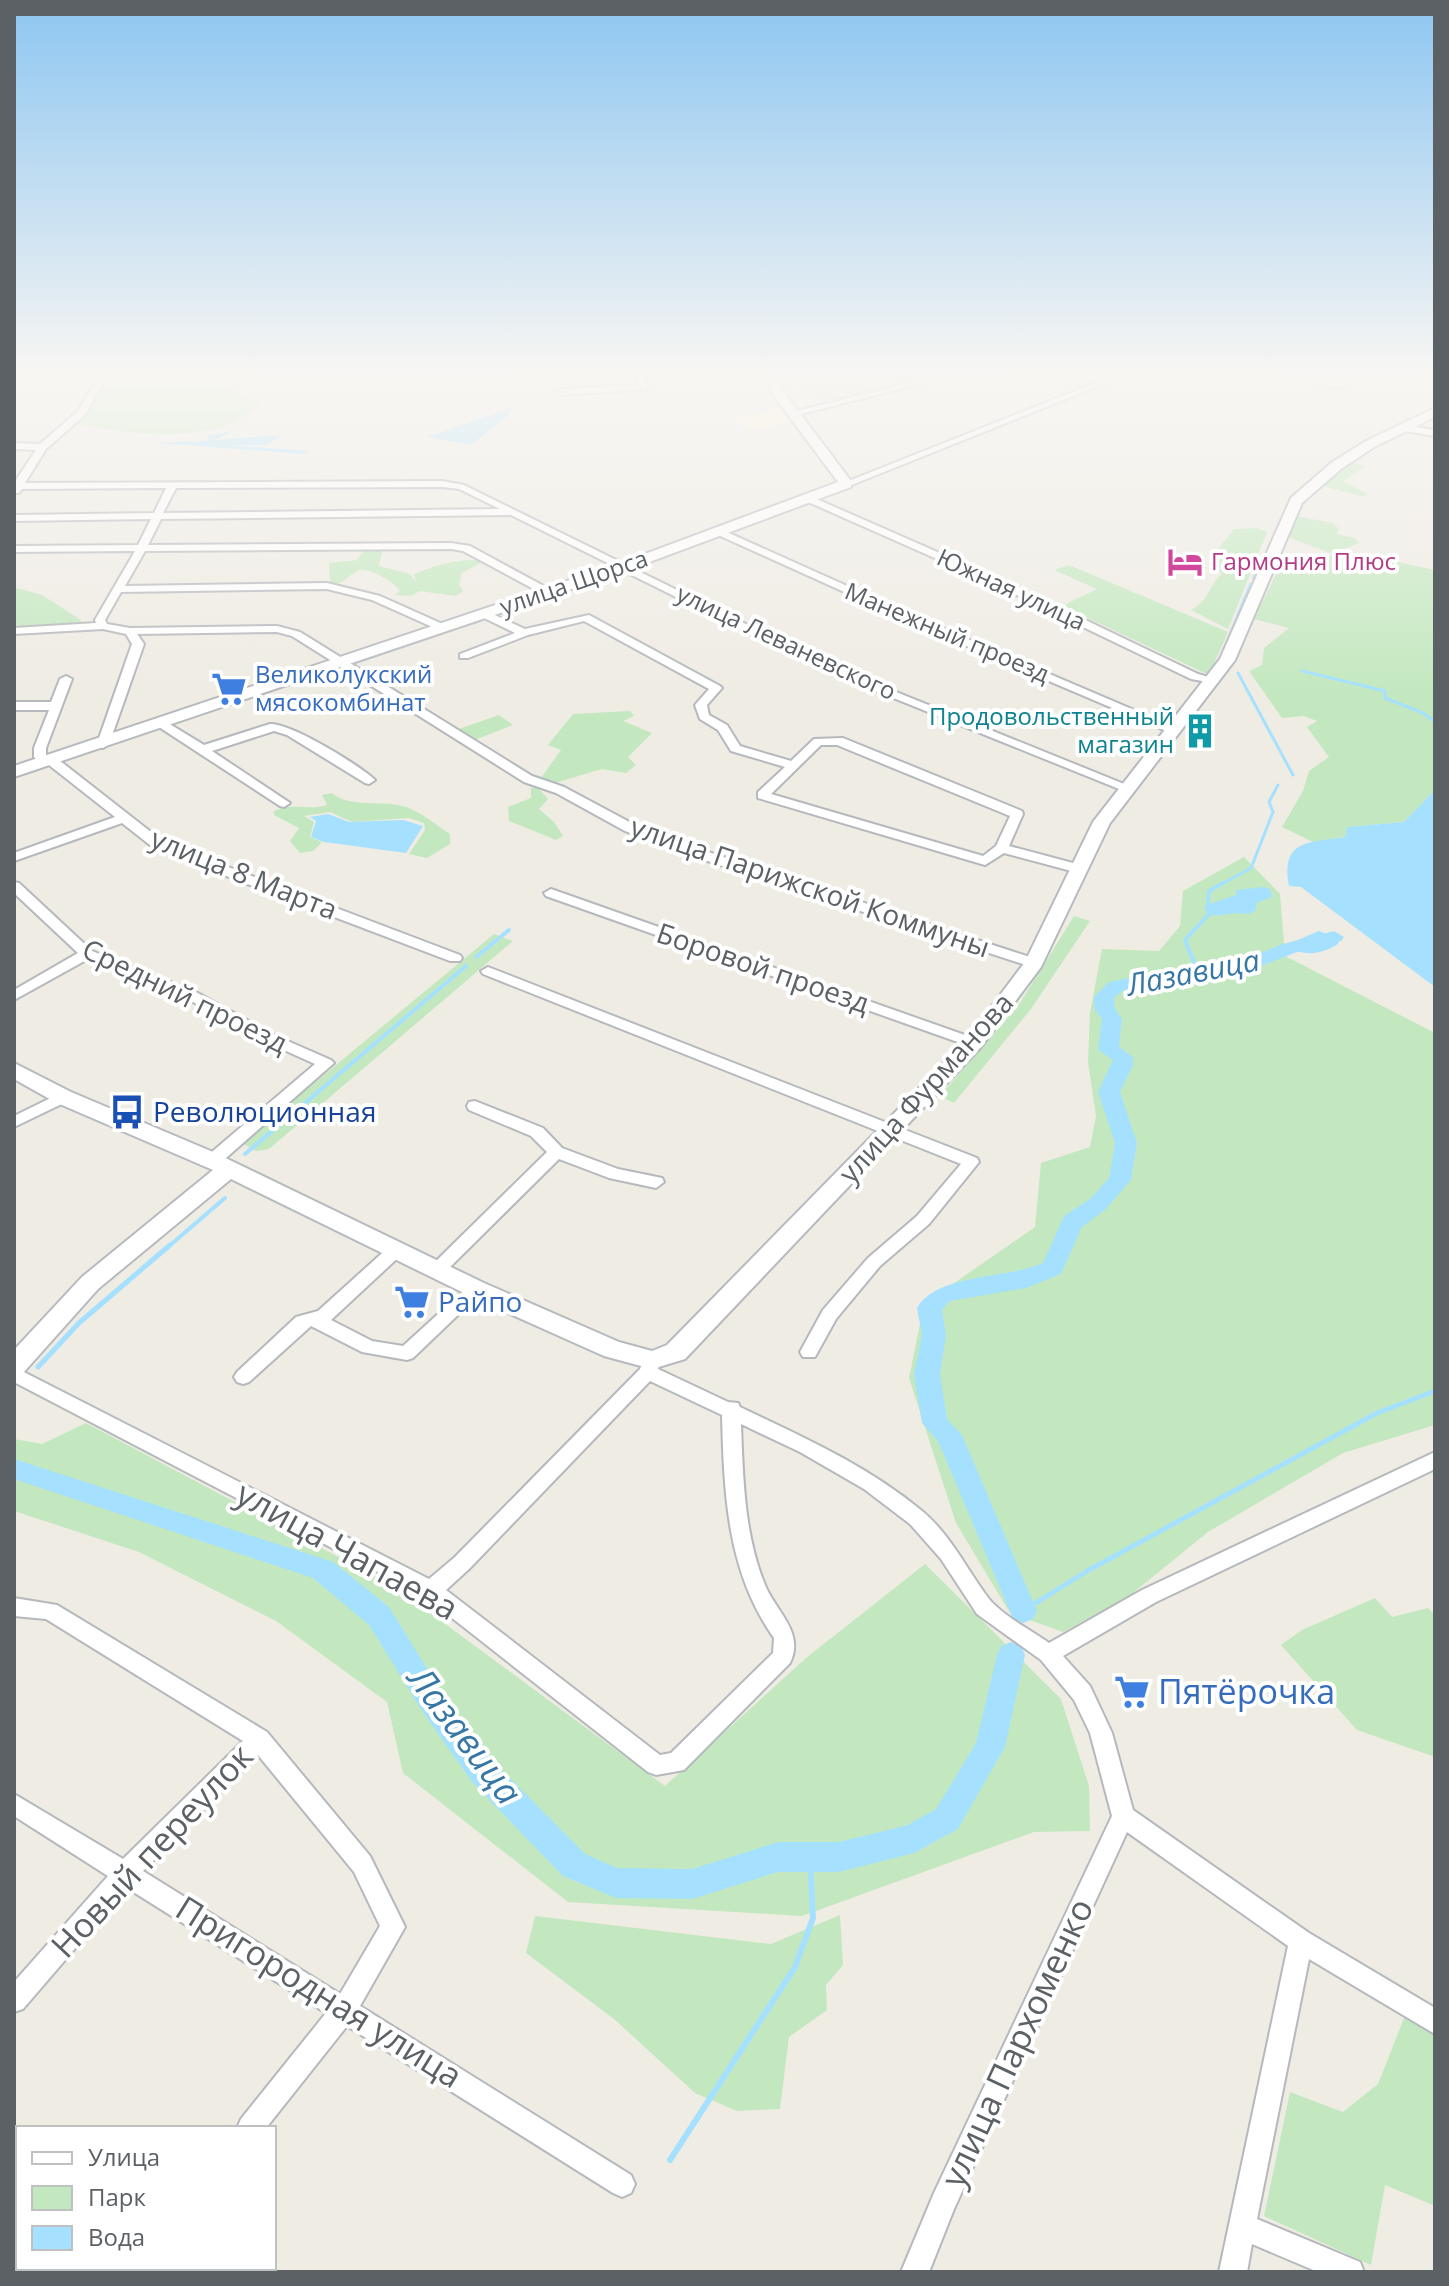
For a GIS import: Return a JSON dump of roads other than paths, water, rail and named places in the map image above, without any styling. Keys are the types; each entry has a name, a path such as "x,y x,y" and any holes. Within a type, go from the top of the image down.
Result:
{"main road":[{"path":"843,480 846,484"},
{"name":"улица Фурманова","path":"650,1366 676,1352 693,1338 974,1043 1034,963 1102,822 1227,660 1291,510 1321,480"},
{"name":"улица Щорса","path":"14,772 623,567 846,484"},
{"path":"14,1070 63,1097 221,1165 476,1289 650,1366"},
{"path":"14,1366 90,1283 221,1165"}],"street":[{"name":"улица Щорса","path":"846,484 857,480"},
{"name":"улица Леваневского","path":"16,488 442,484 461,487 823,666 1128,788"},
{"path":"103,626 100,620 142,547 154,517 172,486"},
{"name":"Южная улица","path":"809,499 1004,585 1195,677 1213,680"},
{"path":"14,518 513,512"},
{"name":"Манежный проезд","path":"720,532 919,622 1175,730"},
{"path":"14,549 451,546 466,548 547,592"},
{"path":"118,589 327,586 376,598 443,628"},
{"path":"484,614 524,633"},
{"path":"464,656 524,633 585,617 716,688 701,705 704,717 723,728 735,748 793,765"},
{"name":"улица Парижской Коммуны","path":"14,631 103,626 130,631 277,629 296,634 528,779 560,790 630,828 1034,963"},
{"path":"103,744 138,644 130,631"},
{"path":"49,761 40,757 40,748 66,679"},
{"path":"14,706 57,706"},
{"path":"163,724 284,803"},
{"path":"202,750 274,727 291,732 369,780"},
{"path":"839,741 1017,814 1002,848 985,861 762,795 818,742 839,741"},
{"name":"улица 8 Марта","path":"49,761 150,840 169,850 455,958"},
{"path":"14,857 123,818"},
{"path":"1002,848 1079,869"},
{"name":"Средний проезд","path":"14,886 87,954 189,994 269,1038 326,1063 221,1165"},
{"name":"Боровой проезд","path":"551,893 974,1043"},
{"path":"14,996 87,954"},
{"path":"488,971 971,1162 923,1220 874,1262 829,1315 809,1352"},
{"path":"14,1122 63,1097"},
{"path":"475,1106 537,1132 556,1152 615,1174 656,1182"},
{"path":"437,1270 556,1152"},
{"path":"243,1377 302,1322 324,1316 396,1250"},
{"path":"313,1319 368,1347 407,1353 476,1289"},
{"path":"650,1366 858,1476 917,1518 948,1553 984,1608 1048,1654 1082,1693 1101,1733 1123,1816 1301,1941 1435,2022"},
{"name":"улица Фурманова","path":"431,1590 462,1563 650,1366"},
{"name":"улица Чапаева","path":"14,1374 431,1590 656,1765 676,1763 783,1657 785,1636 768,1617 754,1587 746,1554 735,1491 731,1408"},
{"path":"1048,1654 1149,1596 1435,1460"},
{"path":"14,1607 50,1611 259,1739 362,1864 393,1927 345,2008 252,2126"},
{"name":"Новый переулок","path":"14,2000 127,1871 259,1739"},
{"name":"Пригородная улица","path":"14,1804 127,1871 622,2184"},
{"name":"улица Пархоменко","path":"915,2272 943,2202 1123,1816"},
{"path":"1233,2272 1301,1941"},
{"path":"1243,2226 1350,2272"}],"water":[{"name":"Лазавица","path":"1435,790 1435,987 1301,887 1289,886 1288,871 1289,859 1300,846 1345,837 1347,827 1404,822"},
{"path":"328,814 349,822 403,820 423,826 406,853 324,842 311,837 316,821 310,817"},
{"path":"1270,889 1272,897 1256,903 1256,910 1249,914 1208,915 1204,906 1236,895 1236,890"},
{"path":"1319,931 1339,940 1338,944 1312,953 1286,945"}],"waterway":[{"path":"1253,578 1259,566"},
{"path":"1244,599 1250,584"},
{"path":"1220,660 1245,597"},
{"path":"1302,671 1385,691 1385,698 1423,713 1435,722"},
{"path":"1238,673 1293,775"},
{"path":"1220,885 1251,868 1273,812 1269,802 1278,785"},
{"path":"1208,905 1209,891 1223,883"},
{"path":"1197,970 1185,940 1210,913"},
{"path":"476,957 509,930"},
{"name":"Лазавица","path":"1023,1611 949,1435 935,1423 927,1374 934,1335 929,1308 943,1294 1026,1280 1053,1268 1072,1222 1098,1204 1120,1180 1126,1143 1109,1092 1123,1065 1123,1057 1108,1050 1112,1019 1105,1010 1104,997 1116,986 1216,967 1240,968 1290,948 1334,937"},
{"path":"245,1154 466,966"},
{"path":"168,1247 225,1198"},
{"path":"38,1367 79,1323 170,1245"},
{"path":"1023,1611 1087,1571 1377,1413 1435,1391"},
{"name":"Лазавица","path":"14,1469 323,1570 379,1616 434,1705 484,1773 574,1865 616,1883 692,1884 778,1857 839,1857 914,1838 947,1819 990,1747 1011,1655"},
{"path":"670,2160 795,1967 813,1918 810,1857"}],"place":[{"name":"Гармония Плюс","path":"1185,562"},
{"name":"Великолукский мясокомбинат","path":"229,689"},
{"name":"Продовольственный магазин","path":"1200,731"},
{"name":"Революционная","path":"127,1112"},
{"name":"Райпо","path":"412,1302"},
{"name":"Пятёрочка","path":"1132,1692"}]}
